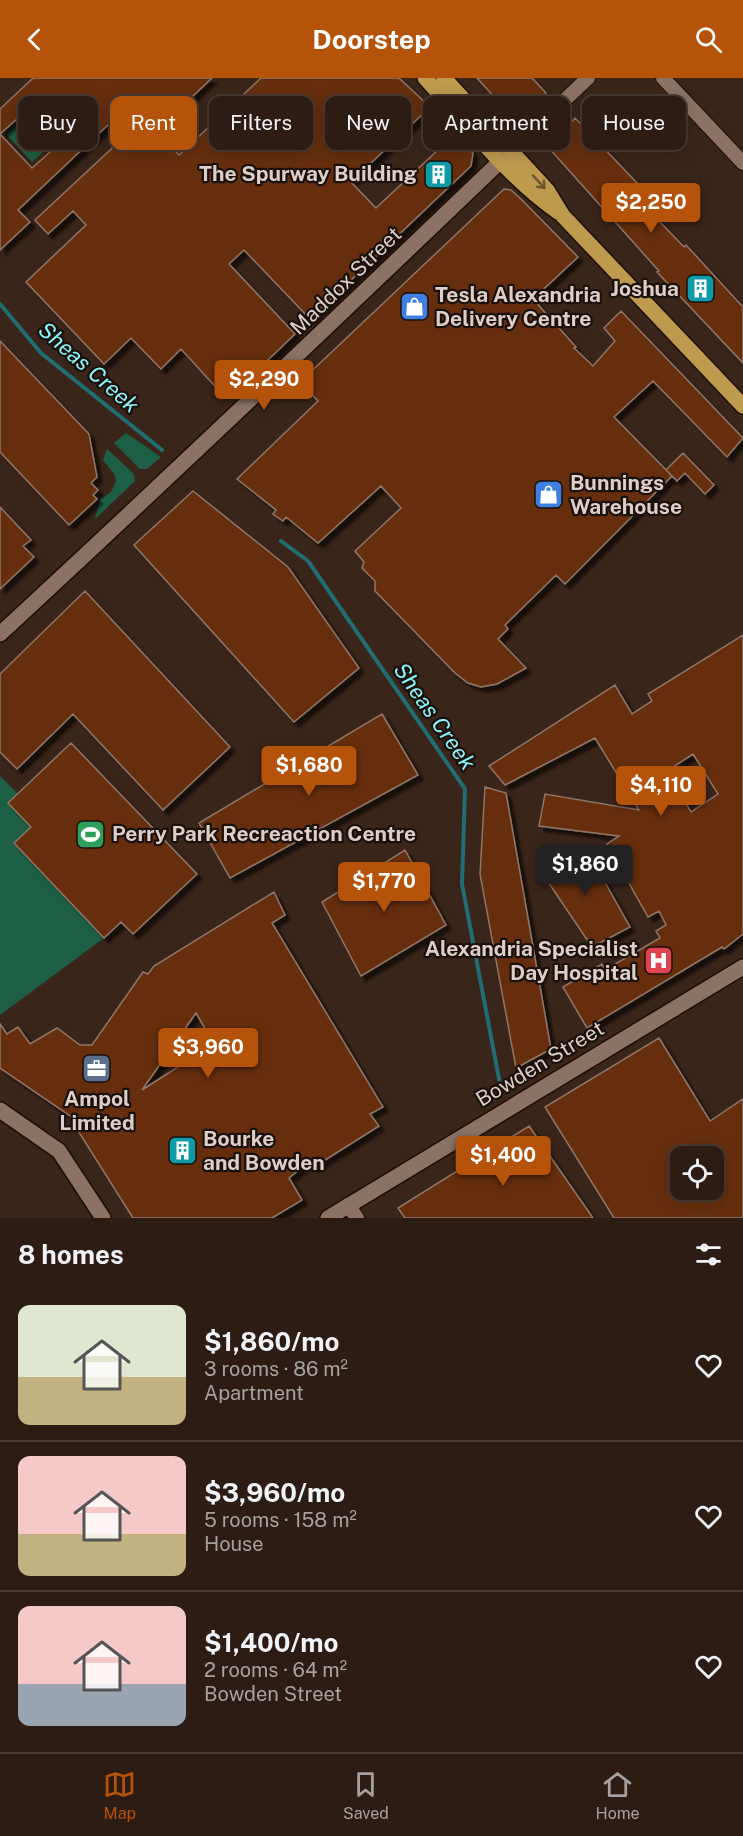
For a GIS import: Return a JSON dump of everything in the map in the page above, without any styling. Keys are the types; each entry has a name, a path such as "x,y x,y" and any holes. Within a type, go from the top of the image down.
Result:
{"main road":[{"path":"425,78 506,156"},
{"path":"444,78 539,199 563,216 743,406"}],"street":[{"name":"Maddox Street","path":"0,634 178,465 283,371 588,78"},
{"path":"663,78 743,163"},
{"name":"Bowden Street","path":"328,1218 353,1212 743,967"},
{"path":"0,1110 59,1151 103,1218"}],"green space":[{"path":"18,123 18,147 6,134"},
{"path":"21,150 45,150 32,162"},
{"path":"126,433 161,457 147,469 140,469 114,443"},
{"path":"107,449 134,474 135,481 95,519 100,500 111,492 116,481 114,474 103,460"},
{"path":"0,776 18,794 8,804 31,827 14,844 104,938 0,1015"}],"building":[{"path":"33,78 212,78 193,96 110,96 110,125 98,134 98,96 18,96 18,118 0,134 0,109"},
{"path":"261,78 399,78 423,100 423,114 411,125 411,96 325,96 325,150 385,150 351,182 376,208 438,150 470,150 473,153 471,166 310,319 244,250 229,264 295,334 247,380 242,375 222,394 181,349 161,369 131,338 104,364 26,282 86,225 73,211 48,234 35,220 110,150 174,150 179,155 184,150 197,150 197,138 209,127 209,150 313,150 313,96 242,96"},
{"path":"477,78 532,78 546,93 543,96 493,96"},
{"path":"575,118 582,125 582,150 606,150 638,184 630,191 684,247 686,245 743,307 743,363 657,272 659,271 551,150 570,150 570,123"},
{"path":"0,134 32,168 52,150 81,150 18,210 30,222 0,250"},
{"path":"504,189 511,190 523,201 578,257 533,299 576,347 574,348 593,366 615,341 604,328 621,311 743,438 727,457 653,381 614,417 672,476 565,584 556,575 505,625 508,629 498,639 526,668 497,684 481,687 468,683 455,673 375,591 375,581 362,568 364,562 355,551 401,508 381,486 318,543 286,517 283,521 273,514 276,510 237,479 318,401 300,382"},
{"path":"0,341 89,434 97,477 91,483 98,490 93,495 97,499 69,525 0,452"},
{"path":"683,453 714,485 705,494 685,473 677,481 666,470"},
{"path":"193,491 288,567 359,668 294,722 134,545"},
{"path":"0,507 31,540 23,546 34,557 0,589"},
{"path":"85,591 230,747 163,810 73,714 17,769 0,752 0,674"},
{"path":"743,635 743,934 724,949 722,947 587,1028 563,987 602,964 605,970 660,938 656,931 666,925 659,911 648,917 607,844 619,836 539,826 545,794 639,810 595,738 505,785 489,766 615,685 632,714 652,701 648,694","holes":["693,754 718,794 691,812 667,771"]},
{"path":"382,714 418,775 230,878 199,823"},
{"name":"Perry Park Recreaction Centre","path":"71,743 197,874 133,934 121,922 104,938 14,843 31,827 8,803"},
{"path":"485,787 506,793 551,1049 516,1068 480,874"},
{"path":"562,847 571,865 589,854 630,927 592,947 546,879 543,857"},
{"path":"405,850 446,925 361,976 322,902"},
{"path":"274,892 285,915 272,923 383,1107 370,1114 379,1126 314,1167 309,1162 289,1178 302,1200 272,1218 133,1218 75,1126 82,1124 0,1068 0,1024 7,1034 18,1027 30,1044 57,1028 80,1045 92,1045 143,972 148,974 154,966","holes":["196,1013 214,1044 142,1090"]},
{"path":"659,1038 710,1121 743,1099 743,1218 614,1218 545,1107"},
{"path":"529,1126 593,1218 405,1218 398,1208"}],"waterway":[{"name":"Sheas Creek","path":"0,304 41,353 162,450"},
{"name":"Sheas Creek","path":"281,541 308,561 465,789 462,884 500,1084"}],"place":[{"name":"The Spurway Building","path":"438,174"},
{"name":"Joshua","path":"700,289"},
{"name":"Tesla Alexandria Delivery Centre","path":"414,307"},
{"name":"Bunnings Warehouse","path":"549,495"},
{"name":"Perry Park Recreaction Centre","path":"91,834"},
{"name":"Alexandria Specialist Day Hospital","path":"659,961"},
{"name":"Ampol Limited","path":"97,1068"},
{"name":"Bourke and Bowden","path":"182,1151"}]}
